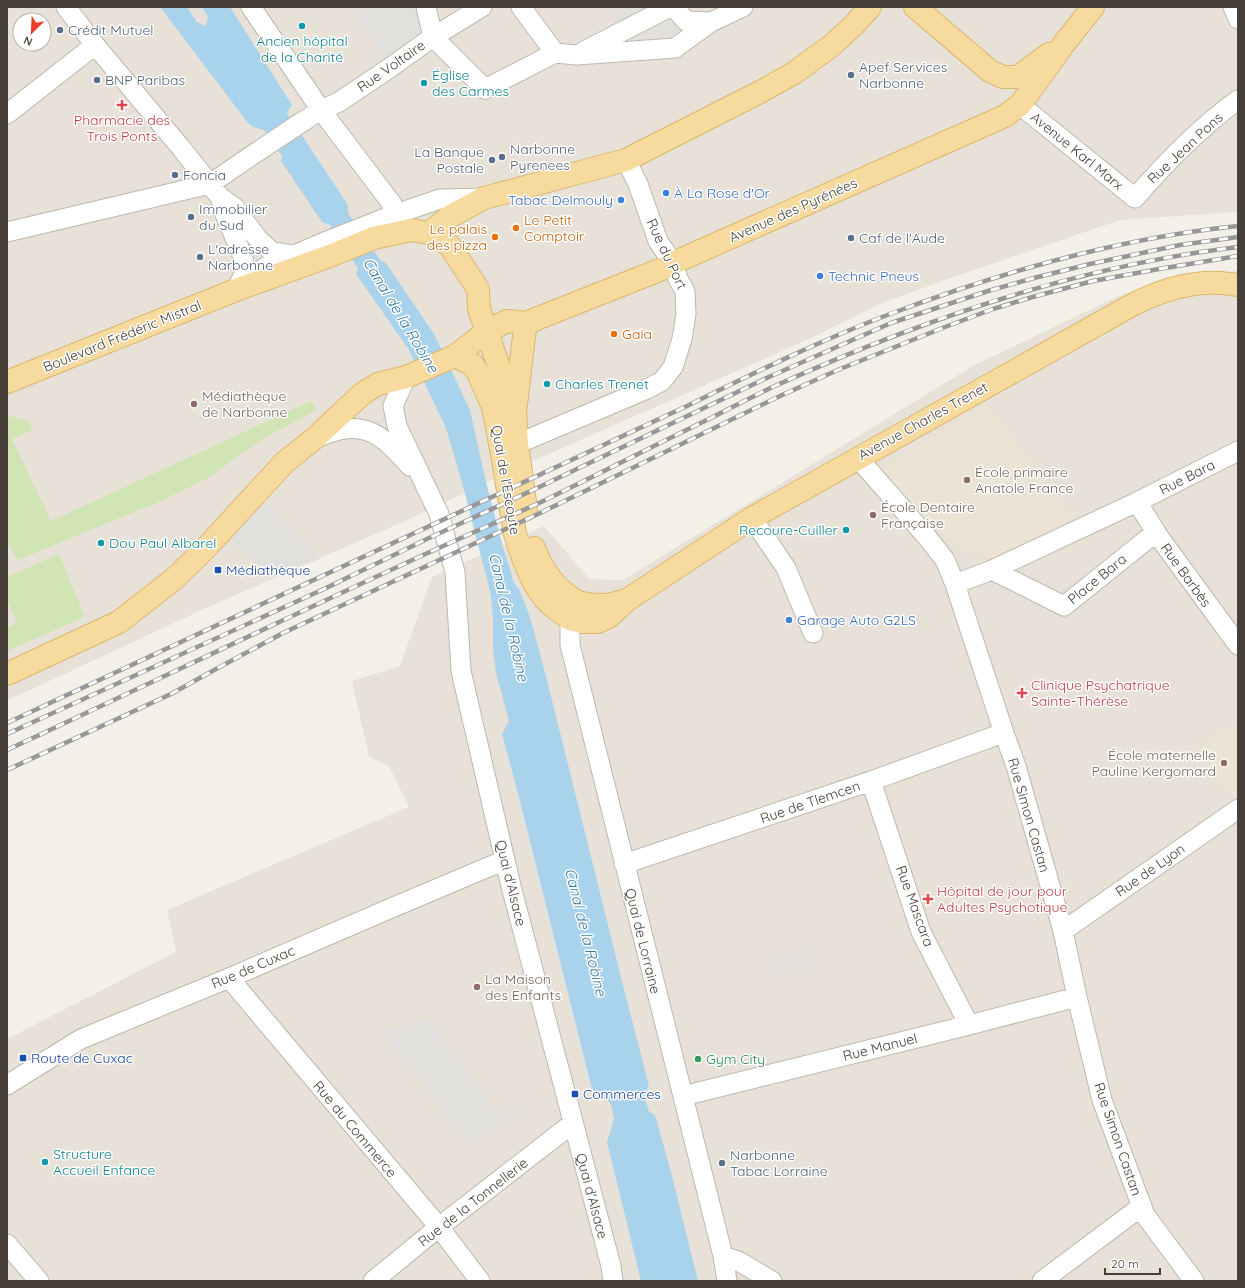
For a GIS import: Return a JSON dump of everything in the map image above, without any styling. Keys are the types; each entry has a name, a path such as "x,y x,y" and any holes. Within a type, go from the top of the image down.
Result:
{"main road":[{"path":"331,247 372,231 411,230 429,233 450,216 484,198 626,160 760,92 794,73 831,46 854,25 870,7"},
{"path":"915,7 990,71 1003,77 1018,77 1063,45"},
{"name":"Avenue des Pyrénées","path":"7,674 119,622 174,579 206,548 285,462 315,438 362,394 378,384 406,377 456,356 486,332 507,321 526,323 667,267 673,263 1005,116 1020,105 1063,45 1093,7"},
{"name":"Quai de l'Escoute","path":"429,233 450,246 465,266 478,289 479,309 515,413"},
{"name":"Boulevard Frédéric Mistral","path":"7,382 236,290 331,247"},
{"name":"Avenue Charles Trenet","path":"627,600 752,518 1090,327 1147,297 1164,290 1196,283 1236,285"},
{"name":"Quai de l'Escoute","path":"479,309 468,335 456,356 473,365 493,407 515,534 524,561 535,585 545,600 556,609 572,609 587,604 603,605 627,600"},
{"name":"Quai de l'Escoute","path":"526,323 515,413 517,444 529,531 536,553 546,572 572,609"}],"street":[{"path":"66,7 95,45 215,191 234,207 258,239 272,252 293,255"},
{"path":"251,7 321,110 392,204 393,215"},
{"path":"426,7 433,37 485,89 555,53 577,55 675,48 711,22 743,7"},
{"name":"Rue Voltaire","path":"215,191 251,156 321,110 339,102 433,37 482,7"},
{"path":"521,7 555,53"},
{"path":"577,55 670,7"},
{"path":"674,7 686,21 711,22"},
{"path":"1233,7 1238,19"},
{"path":"7,114 95,45"},
{"name":"Rue Jean Pons","path":"1135,198 1166,163 1201,130 1238,100"},
{"name":"Avenue Karl Marx","path":"1020,105 1135,198"},
{"name":"Rue du Port","path":"517,444 647,389 662,381 673,367 682,339 686,314 685,291 678,279 673,263 658,241 638,184 626,160"},
{"path":"7,232 215,191"},
{"path":"215,191 243,257 244,274 236,290"},
{"path":"372,231 393,215 440,199 484,198"},
{"name":"Quai de l'Escoute","path":"393,215 429,233"},
{"name":"Boulevard Frédéric Mistral","path":"236,290 264,268 293,255 331,247"},
{"name":"Quai d'Alsace","path":"406,377 393,406 397,426 439,514 455,572 461,671 531,966 611,1266 613,1281"},
{"name":"Quai d'Alsace","path":"315,438 345,429 369,430 388,442 424,482"},
{"name":"Rue Bara","path":"1137,502 1238,451"},
{"name":"Rue Simon Castan","path":"858,458 927,537 945,560 955,584 1016,766 1063,931 1102,1100 1145,1215 1194,1281"},
{"path":"955,584 992,570 1137,502"},
{"name":"Rue Barbès","path":"1137,502 1155,533 1238,645"},
{"path":"752,518 786,568 813,633"},
{"name":"Place Bara","path":"992,570 1064,606 1155,533"},
{"name":"Quai de Lorraine","path":"572,609 570,645 723,1256 727,1281"},
{"name":"Rue de Tlemcen","path":"624,864 871,781 995,736"},
{"name":"Rue Mascara","path":"871,781 921,932 969,1025"},
{"name":"Rue de Lyon","path":"1063,931 1238,809"},
{"name":"Rue de Cuxac","path":"7,1085 81,1039 225,980 505,860"},
{"name":"Rue du Commerce","path":"225,980 439,1227 480,1281"},
{"name":"Rue Manuel","path":"683,1096 1077,997"},
{"name":"Rue de la Tonnellerie","path":"373,1281 439,1227 573,1123"},
{"path":"1042,1281 1142,1206"},
{"path":"7,1244 39,1281"},
{"path":"723,1256 740,1262 772,1281"}],"shaded area":[{"path":"7,7 1238,7 1238,212 1120,220 882,303 809,339 506,473 416,516 206,608 7,700"},
{"path":"363,7 426,7 433,37 391,67 353,13"},
{"path":"607,7 667,7 699,36 577,49 615,23"},
{"path":"1238,271 1238,1281 7,1281 7,1039 176,952 167,910 409,807 389,766 369,756 352,681 400,666 432,577 544,526 589,579 623,580 973,366 1112,299 1180,274"},
{"name":"École primaire Anatole France","path":"987,404 1072,519 993,558 969,550 935,529 885,473 886,466"},
{"path":"256,494 321,558 274,578 220,532"},
{"name":"École maternelle Pauline Kergomard","path":"1238,720 1238,796 1234,799 1200,748"},
{"path":"808,949 813,968 774,979 767,959"},
{"path":"430,1019 499,1117 514,1106 519,1113 469,1146 409,1063 399,1055 382,1033"}],"green space":[{"path":"311,401 316,410 266,437 210,477 161,501 18,560 7,542 7,417 9,416 28,420 32,430 12,439 51,521"},
{"path":"59,554 85,617 7,651 7,627 17,623 7,600 7,577"}],"water":[{"name":"Canal de la Robine","path":"160,7 187,7 197,22 206,26 208,17 202,7 230,7 292,105 287,113 348,205 348,213 381,261 386,263 434,334 470,410 486,482 503,547 514,583 519,589 530,617 547,680 649,1086 644,1095 649,1112 655,1115 698,1281 641,1281 607,1142 614,1119 611,1104 601,1094 592,1089 502,734 509,721 496,673 493,648 491,595 463,486 446,428 409,350 356,274 358,268 330,225 322,222 281,161 282,156 264,130 253,127 248,123"}],"railway":[{"path":"7,723 687,406 788,357 864,324 975,284 1061,259 1149,239 1238,226"},
{"path":"7,734 324,589 771,376 891,323 988,291 1090,264 1180,245 1238,237"},
{"path":"7,750 445,545 537,504 777,385 888,338 1002,298 1060,282 1119,267 1238,247"},
{"path":"7,770 171,694 283,633 538,514 780,396 840,369 993,309 1036,296 1093,281 1238,256"}],"place":[{"name":"Ancien hôpital de la Charité","path":"302,26"},
{"name":"Crédit Mutuel","path":"60,30"},
{"name":"Apef Services Narbonne","path":"851,75"},
{"name":"BNP Paribas","path":"97,80"},
{"name":"Église des Carmes","path":"424,83"},
{"name":"Pharmacie des Trois Ponts","path":"122,105"},
{"name":"Narbonne Pyrenees","path":"502,157"},
{"name":"La Banque Postale","path":"492,160"},
{"name":"Foncia","path":"175,175"},
{"name":"À La Rose d'Or","path":"666,193"},
{"name":"Tabac Delmouly","path":"621,200"},
{"name":"Immobilier du Sud","path":"191,217"},
{"name":"Le Petit Comptoir","path":"516,228"},
{"name":"Le palais des pizza","path":"495,237"},
{"name":"Caf de l'Aude","path":"851,238"},
{"name":"L'adresse Narbonne","path":"200,257"},
{"name":"Technic Pneus","path":"820,276"},
{"name":"Gaia","path":"614,334"},
{"name":"Charles Trenet","path":"547,384"},
{"name":"Médiathèque de Narbonne","path":"194,404"},
{"name":"École primaire Anatole France","path":"967,480"},
{"name":"École Dentaire Française","path":"873,515"},
{"name":"Recoure-Cuiller","path":"846,530"},
{"name":"Dou Paul Albarel","path":"101,543"},
{"name":"Médiathèque","path":"218,570"},
{"name":"Garage Auto G2LS","path":"789,620"},
{"name":"Clinique Psychatrique Sainte-Thérèse","path":"1022,693"},
{"name":"École maternelle Pauline Kergomard","path":"1224,763"},
{"name":"Hôpital de jour pour Adultes Psychotique","path":"928,899"},
{"name":"La Maison des Enfants","path":"477,987"},
{"name":"Route de Cuxac","path":"23,1058"},
{"name":"Gym City","path":"698,1059"},
{"name":"Commerces","path":"575,1094"},
{"name":"Structure Accueil Enfance","path":"45,1162"},
{"name":"Narbonne Tabac Lorraine","path":"722,1163"}]}
